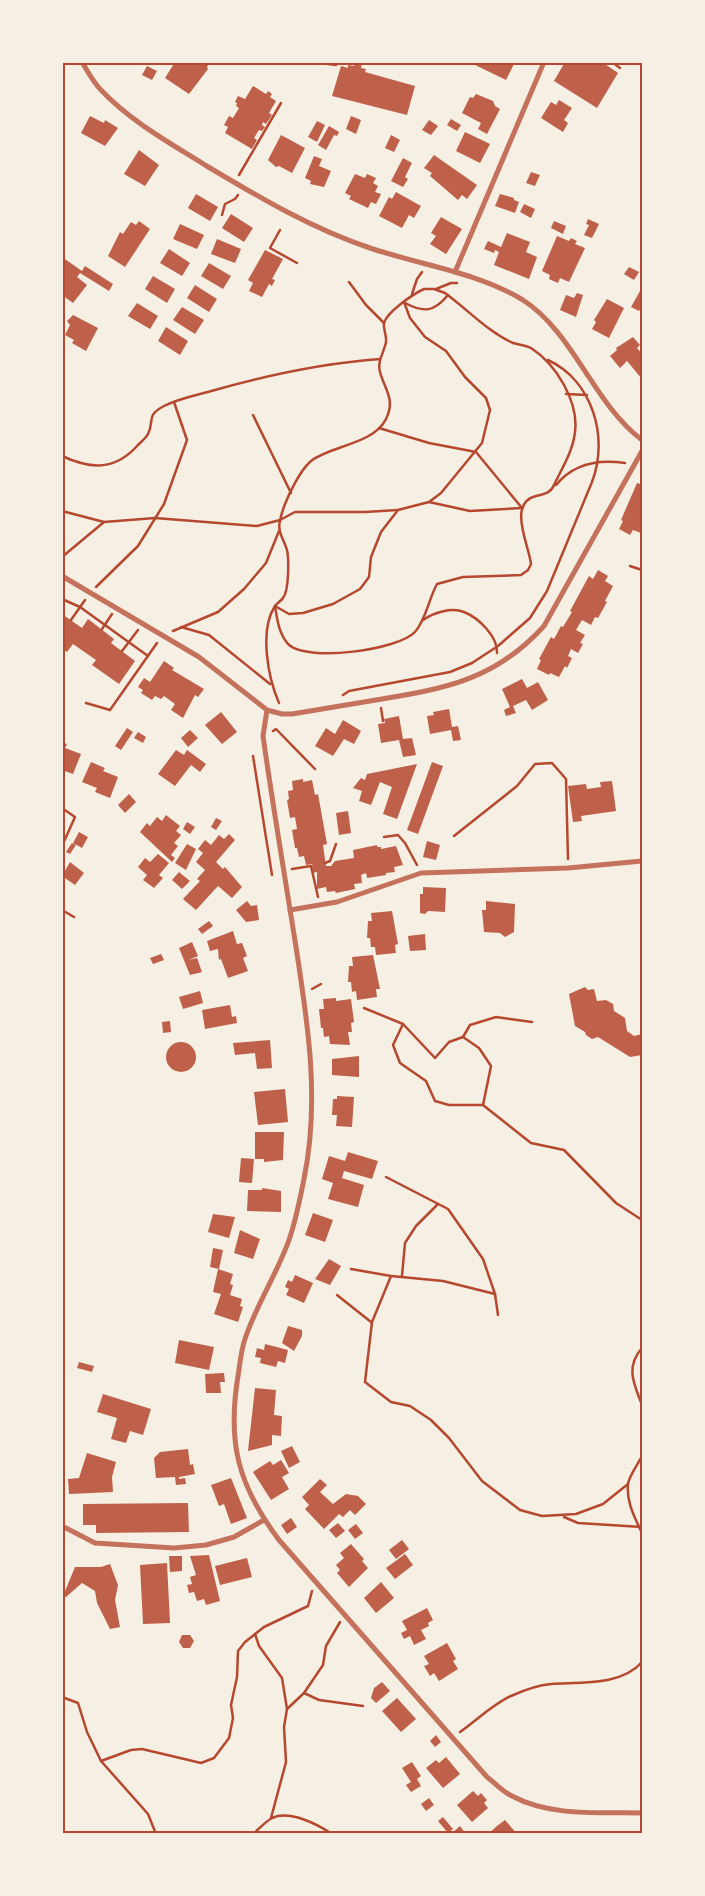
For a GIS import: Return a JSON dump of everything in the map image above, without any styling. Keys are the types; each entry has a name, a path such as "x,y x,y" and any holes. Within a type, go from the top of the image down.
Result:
{"street":[{"path":"82,62 101,90 127,113 176,147 281,209 367,247 428,266 455,272 508,293 536,310 556,332 601,396 642,440"},
{"path":"455,272 544,62"},
{"path":"62,576 199,657 268,710 282,714 292,714 449,686 470,680 496,667 524,648 544,626 642,451"},
{"path":"268,710 263,736 308,1027 313,1091 311,1133 304,1180 289,1240 245,1339 236,1388 234,1420 235,1450 240,1469 264,1520 346,1618 488,1777 511,1796 539,1806 568,1811 642,1813"},
{"path":"290,910 337,902 421,873 568,868 642,861"},
{"path":"62,1526 95,1542 174,1548 206,1545 234,1536 264,1520"}],"path":[{"path":"312,62 336,65"},
{"path":"612,62 620,68"},
{"path":"234,182 281,103"},
{"path":"222,215 224,204 235,199"},
{"path":"280,230 270,248 297,263"},
{"path":"412,294 417,278 428,266"},
{"path":"86,704 110,710 163,635 218,612 244,589 266,563 279,530 280,520 300,472 312,460 352,444 379,428 386,420 390,408 388,389 380,372 380,359 386,342 384,323 366,305 349,282"},
{"path":"342,697 349,691 450,672 472,663 498,646 530,618 547,591 592,482 598,462 597,425 587,395 563,369 529,347 513,343 448,295 434,289 424,289 412,294 390,314 384,323"},
{"path":"404,302 417,309 428,310 440,305 448,295"},
{"path":"62,511 104,522 155,518 258,526 280,520 295,512 398,510 429,502 441,493 482,443 490,410 486,398 465,377 446,351 426,337 410,318 404,302"},
{"path":"62,456 74,462 96,465 119,462 130,454 149,433 149,420 155,412 174,402 245,382 357,360 380,359"},
{"path":"547,360 563,381 566,394 574,410 576,430 571,448 553,489"},
{"path":"566,394 601,396"},
{"path":"71,620 90,592 138,546 164,504 187,440 174,402"},
{"path":"253,415 291,493"},
{"path":"379,428 429,443 476,452 522,508"},
{"path":"275,606 280,630 289,645 304,652 327,654 346,652 403,640 415,632 437,584 463,577 521,575 528,570 531,564 520,520 522,508 529,498 545,494 553,489 565,474 575,468 598,462 634,464"},
{"path":"429,502 470,511 522,508"},
{"path":"275,606 289,614 303,613 333,604 360,589 369,577 371,557 381,532 398,510"},
{"path":"62,557 104,522"},
{"path":"279,530 287,550 288,574 284,597 268,616 266,634 271,685 279,703"},
{"path":"630,566 642,570"},
{"path":"62,598 80,607 148,656"},
{"path":"102,629 117,608"},
{"path":"422,620 431,614 446,611 463,612 482,625 492,636 498,646 496,667"},
{"path":"122,651 143,623"},
{"path":"181,628 209,636 271,685"},
{"path":"379,699 383,721"},
{"path":"263,736 276,729 315,769"},
{"path":"253,756 272,875"},
{"path":"454,836 517,786 536,764 552,763 566,779 568,868"},
{"path":"62,808 74,817 62,846"},
{"path":"384,837 398,835 405,843 421,873"},
{"path":"325,863 330,861 336,844"},
{"path":"284,868 293,869 312,866 320,906"},
{"path":"62,910 74,916"},
{"path":"364,1008 403,1024 435,1058 449,1042 463,1036 470,1025 496,1017 532,1022"},
{"path":"403,1024 394,1045 400,1063 426,1081 435,1102 449,1105 483,1106 531,1143 564,1150 616,1203 642,1220"},
{"path":"463,1036 479,1048 491,1066 483,1106"},
{"path":"386,1177 448,1209 483,1259 495,1294 498,1315"},
{"path":"402,1276 405,1243 416,1226 438,1204"},
{"path":"351,1269 391,1276 443,1281 495,1294"},
{"path":"391,1276 372,1322 365,1382 383,1393 391,1402 410,1406 431,1420 449,1438 482,1480 520,1510 542,1516 563,1516 603,1504 628,1484 642,1456"},
{"path":"337,1295 372,1322"},
{"path":"642,1348 634,1357 632,1380 642,1405"},
{"path":"628,1484 630,1509 637,1517 642,1533"},
{"path":"563,1516 578,1523 641,1527"},
{"path":"101,1760 119,1753 136,1750 201,1763 214,1758 229,1738 233,1718 231,1705 238,1677 238,1651 255,1634 278,1619 292,1616 308,1606 315,1582"},
{"path":"288,1709 304,1693 324,1665 326,1646 339,1623 346,1618"},
{"path":"255,1634 259,1646 268,1655 282,1678 288,1709 284,1728 286,1762 271,1818"},
{"path":"452,1738 509,1697 549,1684 583,1684 609,1679 636,1670 642,1662"},
{"path":"304,1693 319,1700 363,1706"},
{"path":"62,1697 78,1703 87,1732 101,1760 148,1814 156,1834"},
{"path":"253,1834 271,1818 282,1816 311,1822 332,1834"}],"building":[{"path":"175,62 210,62 207,67 208,69 189,94 165,78"},
{"path":"354,62 362,62 361,68 366,69 365,72 415,86 407,115 332,96 341,66 348,68 348,65 354,66"},
{"path":"469,62 515,62 506,80"},
{"path":"565,62 602,62 618,73 597,108 554,81"},
{"path":"147,66 157,71 152,80 142,75"},
{"path":"253,86 266,94 268,91 272,94 270,97 276,101 269,113 272,115 266,124 263,122 262,125 265,127 262,131 259,130 254,138 257,140 252,149 225,133 228,127 224,125 229,116 233,118 239,108 235,102 238,96 245,99"},
{"path":"476,94 493,101 495,106 500,109 487,134 478,129 481,123 462,113 470,97 473,98"},
{"path":"559,100 572,108 564,120 568,123 563,132 541,118 551,102 556,105"},
{"path":"90,116 104,123 105,120 118,128 105,146 81,133"},
{"path":"351,116 361,120 356,134 346,129"},
{"path":"451,119 461,125 457,131 447,125"},
{"path":"429,120 438,126 431,135 422,130"},
{"path":"317,121 325,125 317,142 308,137"},
{"path":"329,126 339,132 337,136 334,135 326,150 318,145"},
{"path":"465,132 490,144 480,163 456,151"},
{"path":"281,135 305,148 292,173 279,166 276,167 268,160"},
{"path":"391,135 400,140 394,152 385,148"},
{"path":"139,150 159,165 145,186 124,174"},
{"path":"434,155 477,185 467,199 462,195 458,200 430,176 432,173 424,168"},
{"path":"314,156 322,159 319,166 331,171 324,187 310,184 311,181 305,178"},
{"path":"403,158 412,163 405,177 408,179 403,187 391,181"},
{"path":"531,172 540,175 535,186 526,183"},
{"path":"355,174 365,178 367,174 376,178 373,183 378,186 375,192 381,194 376,204 371,202 368,208 349,199 351,196 345,193"},
{"path":"396,192 421,206 414,218 409,215 402,228 379,216 389,197 392,199"},
{"path":"196,194 218,207 210,221 188,208"},
{"path":"500,194 514,198 514,200 519,202 515,213 495,206"},
{"path":"524,204 535,209 531,218 520,212"},
{"path":"231,214 253,228 244,242 222,228"},
{"path":"441,217 462,229 446,254 430,244 436,236 431,233"},
{"path":"588,219 599,224 592,238 584,235 589,225 586,224"},
{"path":"139,221 150,229 125,267 108,256 120,232 123,234 131,222 136,225"},
{"path":"554,221 566,226 563,234 551,228"},
{"path":"180,224 204,235 197,249 173,239"},
{"path":"507,233 530,242 526,252 537,257 529,279 494,265 499,252 495,250 494,253 484,249 488,241 501,247"},
{"path":"557,236 569,241 571,238 577,241 575,244 585,248 569,282 560,278 558,283 549,279 550,275 542,271"},
{"path":"217,239 241,249 235,263 211,254"},
{"path":"169,249 190,263 182,276 160,263"},
{"path":"265,250 283,259 272,279 275,280 272,286 269,284 262,297 249,291 253,283 248,280"},
{"path":"62,257 82,271 85,266 113,284 109,291 80,273 77,277 87,285 73,303 62,295"},
{"path":"209,263 231,276 223,289 201,276"},
{"path":"629,267 639,272 634,280 624,274"},
{"path":"153,276 175,289 167,303 145,289"},
{"path":"195,285 217,299 209,312 187,298"},
{"path":"640,291 642,292 642,305 639,311 631,307"},
{"path":"577,293 583,295 576,317 560,310 566,295 574,298"},
{"path":"607,299 624,308 609,338 592,329 596,322 594,320"},
{"path":"137,303 158,316 150,329 128,316"},
{"path":"182,307 204,320 195,334 173,320"},
{"path":"73,315 98,328 86,351 72,343 74,340 65,335 70,325 67,321"},
{"path":"166,327 188,341 180,355 158,341"},
{"path":"633,337 640,345 637,348 642,354 642,379 627,361 620,368 610,356 617,350 616,348"},
{"path":"642,479 642,530 641,533 633,530 630,535 619,529 637,483 640,484"},
{"path":"598,570 608,576 605,581 613,586 598,618 595,617 591,625 582,620 576,630 585,635 580,643 583,644 578,653 571,649 568,656 572,658 567,668 565,666 559,677 550,673 549,675 537,669 541,660 539,659 551,637 554,639 561,626 563,627 589,576 593,579"},
{"path":"62,614 82,628 88,619 114,639 111,643 135,661 119,684 92,665 96,660 73,644 67,652 62,649"},
{"path":"164,661 174,668 172,670 204,689 198,697 195,695 183,718 171,710 175,704 164,696 161,699 155,696 152,700 141,693 143,690 138,687 144,678 150,682"},
{"path":"522,679 527,688 538,682 548,700 532,710 526,700 513,706 516,713 506,716 504,710 510,707 502,689"},
{"path":"449,709 452,727 458,726 461,740 453,741 451,730 430,734 427,716 434,715 433,712"},
{"path":"221,712 237,732 222,744 205,725"},
{"path":"399,716 403,739 412,738 416,755 403,757 399,740 381,743 378,724 385,723 384,719"},
{"path":"343,720 361,731 354,744 344,739 333,756 315,746 326,728 335,734"},
{"path":"127,728 133,732 121,750 115,746"},
{"path":"190,730 198,738 188,747 181,738"},
{"path":"138,732 146,737 143,743 134,738"},
{"path":"62,742 67,744 65,748 81,754 73,774 62,770"},
{"path":"176,750 184,755 187,750 206,764 200,772 191,765 175,786 158,774"},
{"path":"91,762 105,768 103,771 118,777 110,798 95,792 97,788 82,782"},
{"path":"432,762 443,766 418,834 407,830"},
{"path":"417,764 397,819 383,814 392,787 380,782 371,805 359,801 362,791 353,788 361,778 365,780 367,774"},
{"path":"303,779 303,782 312,780 315,795 318,794 327,844 323,845 326,866 331,866 335,861 354,858 353,850 377,845 381,849 396,846 403,865 394,867 395,872 386,873 386,875 367,878 366,873 361,875 362,883 354,884 355,889 336,893 335,891 327,892 326,887 317,889 317,872 313,873 312,864 306,865 304,856 299,857 297,848 295,848 292,830 297,829 295,817 290,818 287,800 289,799 288,791 293,790 292,781"},
{"path":"612,781 616,811 581,816 582,821 573,822 568,786 586,784 587,789 601,787 600,782"},
{"path":"129,794 136,802 125,813 118,805"},
{"path":"348,811 351,833 339,835 336,813"},
{"path":"166,815 180,826 176,831 181,835 174,843 178,846 171,855 175,858 172,862 140,832 147,823 150,826 157,817 162,821"},
{"path":"216,818 222,821 216,830 211,827"},
{"path":"187,822 195,827 190,834 183,829"},
{"path":"79,832 88,837 82,848 73,843"},
{"path":"229,834 235,840 216,862 223,869 225,867 242,887 232,898 218,886 196,910 183,899 200,881 197,879 205,870 196,862 203,853 198,849 205,840 211,845 219,835 224,839"},
{"path":"427,841 440,845 436,860 423,857"},
{"path":"72,843 76,845 70,854 66,852"},
{"path":"187,844 196,849 186,870 175,863"},
{"path":"158,854 169,863 159,875 163,878 154,888 143,880 147,875 138,867 145,858 150,862"},
{"path":"70,862 84,873 75,885 62,876"},
{"path":"179,872 190,881 182,889 172,880"},
{"path":"423,887 446,888 445,912 428,911 425,914 420,913 420,894 423,894"},
{"path":"247,901 251,906 257,905 259,920 246,922 236,910"},
{"path":"486,901 515,904 514,932 505,937 500,933 484,932 482,910 486,910"},
{"path":"392,911 398,944 395,945 396,953 376,955 375,947 371,947 370,938 367,938 368,921 372,921 371,913"},
{"path":"209,921 213,926 202,934 198,929"},
{"path":"233,931 237,944 242,943 247,956 243,958 248,971 228,978 221,959 219,960 218,949 210,951 207,941"},
{"path":"425,934 426,950 410,951 408,936"},
{"path":"192,942 198,956 189,960 197,958 202,972 190,975 179,948"},
{"path":"161,954 164,960 153,964 150,958"},
{"path":"373,955 380,989 376,989 377,997 357,1000 356,991 352,992 351,982 348,982 349,966 353,966 352,957"},
{"path":"585,987 588,990 594,989 597,1001 606,1000 613,1004 614,1011 625,1018 627,1031 634,1036 642,1034 642,1055 630,1057 598,1037 592,1039 575,1026 569,994"},
{"path":"200,991 203,1003 183,1009 179,997"},
{"path":"336,998 336,1001 351,999 354,1022 351,1023 352,1032 348,1032 350,1045 330,1044 329,1036 324,1037 323,1028 321,1028 319,1009 324,1009 323,999"},
{"path":"230,1005 232,1017 236,1016 237,1023 205,1029 202,1010"},
{"path":"170,1021 171,1032 163,1033 162,1022"},
{"path":"270,1040 272,1068 257,1069 255,1053 235,1055 233,1043"},
{"path":"181,1042 192,1046 196,1057 192,1068 181,1072 170,1068 166,1057 170,1046"},
{"path":"359,1056 359,1077 332,1075 332,1059"},
{"path":"285,1089 288,1122 258,1125 254,1092"},
{"path":"337,1096 354,1097 352,1127 336,1126 337,1115 332,1115 333,1099 337,1099"},
{"path":"255,1132 284,1132 283,1160 264,1162 264,1159 255,1159"},
{"path":"348,1152 378,1161 372,1179 344,1171 342,1178 364,1185 358,1207 328,1199 333,1183 322,1179 329,1156 345,1161"},
{"path":"241,1158 254,1159 252,1183 239,1182"},
{"path":"262,1188 281,1191 281,1212 247,1211 248,1190 262,1190"},
{"path":"313,1213 333,1220 325,1242 305,1235"},
{"path":"213,1214 235,1217 229,1238 208,1232"},
{"path":"240,1230 260,1239 253,1259 234,1253"},
{"path":"213,1248 223,1250 219,1269 210,1267"},
{"path":"329,1259 341,1266 330,1285 315,1279"},
{"path":"218,1269 233,1274 230,1284 233,1285 230,1295 242,1299 240,1306 243,1307 238,1322 214,1314 221,1294 213,1292"},
{"path":"295,1275 313,1283 304,1303 286,1295 289,1289 285,1287 288,1280 292,1282"},
{"path":"288,1326 302,1330 302,1336 294,1351 282,1343"},
{"path":"179,1340 214,1347 209,1370 175,1363"},
{"path":"265,1344 288,1350 285,1363 278,1361 276,1367 260,1363 261,1358 255,1357 257,1348 264,1350"},
{"path":"79,1362 94,1366 92,1372 77,1368"},
{"path":"224,1373 225,1382 220,1382 221,1393 206,1393 205,1374"},
{"path":"255,1388 276,1390 274,1415 282,1416 281,1436 272,1435 272,1445 248,1451"},
{"path":"103,1394 151,1409 143,1435 130,1431 126,1443 111,1439 117,1418 97,1412"},
{"path":"292,1446 300,1462 289,1468 281,1451"},
{"path":"188,1449 190,1465 193,1464 195,1474 179,1477 179,1479 185,1478 186,1484 176,1485 175,1477 156,1478 154,1458 160,1452"},
{"path":"87,1453 116,1462 112,1477 113,1492 69,1494 68,1479 79,1478"},
{"path":"281,1460 289,1473 282,1477 289,1489 271,1500 253,1472 270,1461 273,1465"},
{"path":"231,1478 247,1518 231,1524 224,1504 219,1506 211,1485"},
{"path":"320,1479 327,1485 320,1492 333,1504 346,1494 358,1496 366,1504 355,1515 350,1510 343,1517 339,1514 324,1529 305,1509 309,1505 302,1497"},
{"path":"188,1503 189,1532 96,1533 96,1525 83,1525 83,1504"},
{"path":"291,1518 297,1527 287,1534 281,1525"},
{"path":"338,1523 345,1531 336,1538 329,1530"},
{"path":"356,1524 363,1533 355,1539 348,1530"},
{"path":"402,1540 409,1549 396,1559 389,1550"},
{"path":"351,1544 364,1559 362,1561 368,1568 349,1587 337,1573 340,1570 336,1565 344,1558 340,1553"},
{"path":"405,1554 413,1565 395,1579 386,1568"},
{"path":"209,1555 220,1601 206,1605 204,1599 197,1601 194,1592 189,1593 187,1585 192,1584 190,1577 196,1575 190,1556"},
{"path":"169,1556 182,1556 182,1571 170,1572"},
{"path":"247,1558 252,1577 220,1585 215,1566"},
{"path":"167,1563 170,1623 143,1624 140,1565"},
{"path":"110,1564 118,1585 115,1600 120,1627 110,1629 97,1603 95,1591 82,1583 66,1597 63,1596 75,1567 101,1567"},
{"path":"381,1582 394,1598 376,1613 364,1598"},
{"path":"427,1608 433,1620 428,1623 429,1626 421,1630 426,1639 414,1645 410,1636 404,1639 401,1633 407,1630 402,1621"},
{"path":"182,1635 190,1635 194,1641 190,1648 183,1648 179,1642"},
{"path":"447,1643 456,1659 453,1661 458,1669 439,1681 434,1673 430,1676 424,1666 429,1664 424,1656"},
{"path":"382,1682 390,1691 376,1703 371,1698 374,1688"},
{"path":"397,1698 416,1719 401,1732 382,1711"},
{"path":"436,1735 441,1742 435,1747 430,1741"},
{"path":"446,1757 460,1774 443,1788 426,1768 436,1760 439,1763"},
{"path":"412,1762 421,1776 417,1779 421,1786 411,1792 406,1785 411,1782 402,1768"},
{"path":"473,1791 478,1796 481,1793 487,1800 484,1803 488,1808 472,1822 457,1805"},
{"path":"429,1798 434,1805 426,1811 421,1804"},
{"path":"443,1817 453,1829 448,1833 438,1821"},
{"path":"505,1820 517,1834 488,1834 497,1826"},
{"path":"460,1826 466,1834 451,1834"}]}
